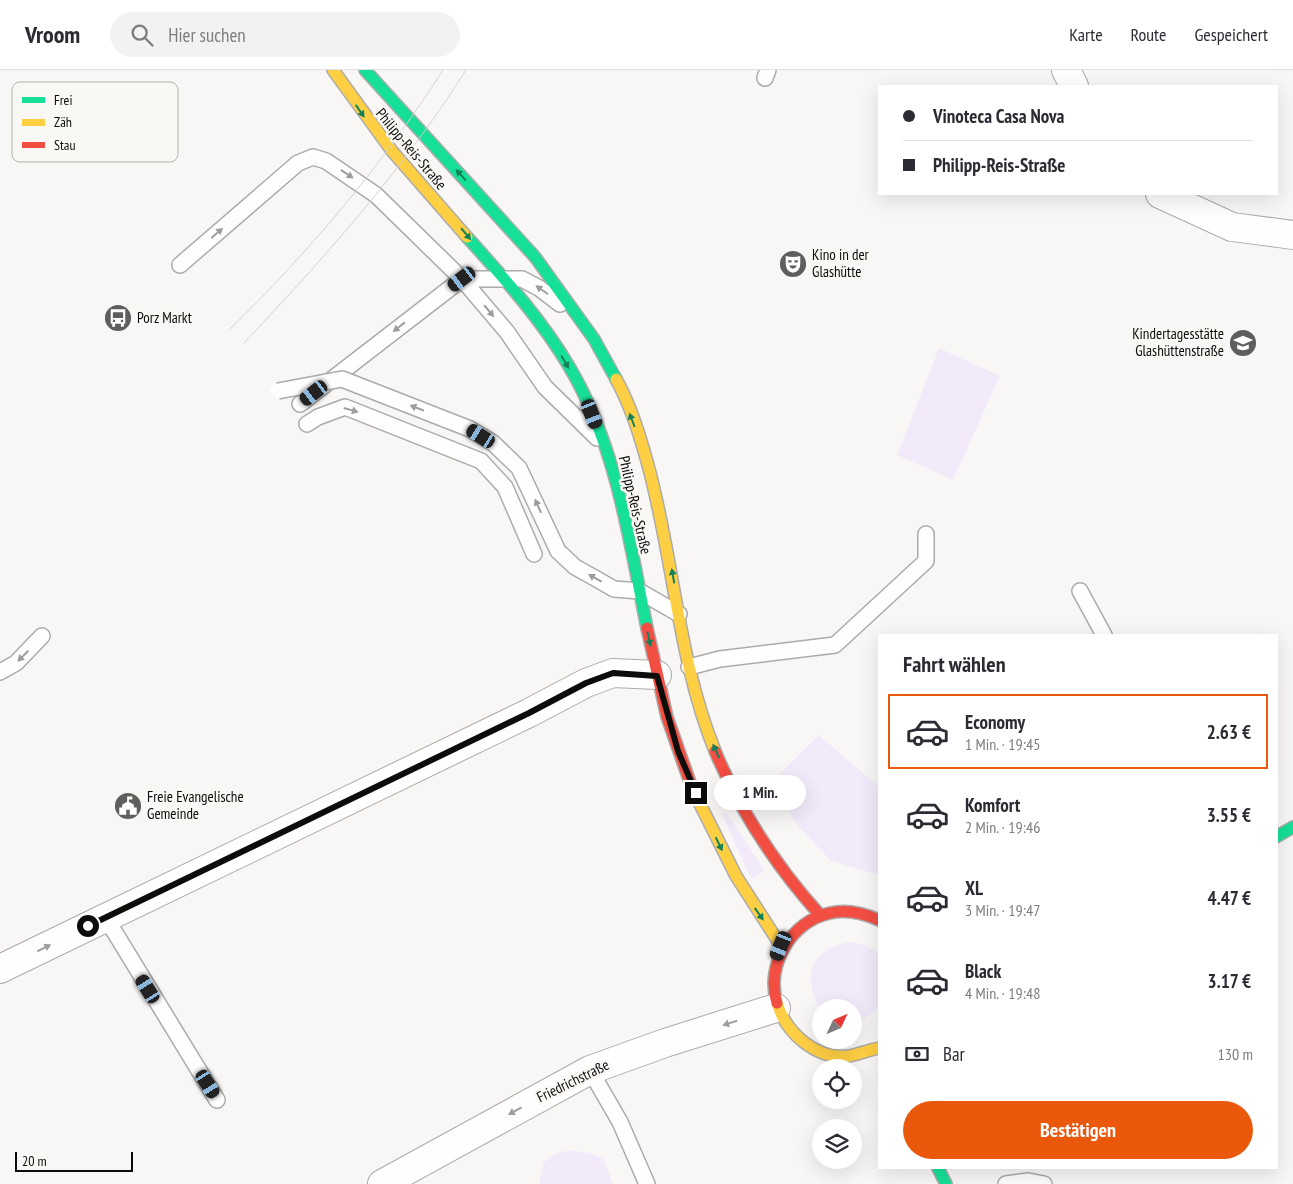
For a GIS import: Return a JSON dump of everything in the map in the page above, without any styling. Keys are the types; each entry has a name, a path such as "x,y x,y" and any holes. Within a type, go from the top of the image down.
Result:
{"street":[{"name":"Philipp-Reis-Straße","path":"333,70 359,110 388,148 502,278 552,340 586,398 614,469 657,676 678,751 701,806 737,881 781,946"},
{"name":"Philipp-Reis-Straße","path":"365,70 539,261 581,320 618,383 647,459 680,614 689,667 710,737 737,797 771,856 820,915"},
{"path":"1066,70 1074,85"},
{"path":"1162,195 1232,227 1293,234"},
{"path":"0,969 520,717 586,683 613,673 657,676"},
{"path":"1278,836 1293,827"},
{"path":"878,920 866,914 842,910 820,915 797,928 781,946 773,966 772,987 776,1008 784,1023 796,1037 810,1047 826,1054 844,1056 878,1049"},
{"name":"Friedrichstraße","path":"382,1184 590,1070 665,1043 776,1008"},
{"path":"938,1169 946,1184"}],"lane":[{"path":"180,265 298,163 313,157 326,161 376,195 462,279 507,332 545,388 604,445"},
{"path":"300,404 462,279 522,279 539,288 581,320"},
{"path":"278,391 342,379 470,429 493,443 519,468 558,551 575,567 614,589 639,592 680,614"},
{"path":"307,424 318,417 345,407 481,461 504,487 534,554"},
{"path":"689,667 720,659 835,645 926,561 926,534"},
{"path":"1080,591 1103,634"},
{"path":"0,672 16,663 42,636"},
{"path":"106,918 217,1100"},
{"path":"590,1070 620,1122 647,1184"},
{"path":"1006,1184 1028,1181 1044,1184"}],"shaded area":[{"path":"939,348 1000,376 953,480 897,455"},
{"path":"819,735 878,786 878,875 831,861 799,827 770,783"},
{"path":"726,812 765,871 751,879 722,814"},
{"path":"853,942 867,946 878,953 878,1009 863,1019 862,999 815,999 813,995 811,973 814,963 820,955 840,944"},
{"path":"571,1150 590,1153 603,1158 613,1184 539,1184 544,1162 557,1153"}],"tram line":[{"path":"230,329 289,269 344,206 396,139 443,70"},
{"path":"244,343 362,212 416,143 466,70"}],"traffic: fast":[{"path":"365,70 535,257 594,339 616,379"},
{"path":"467,237 535,316 559,350 586,398 610,462 619,495 647,628"},
{"path":"1278,836 1293,827"},
{"path":"938,1169 946,1184"}],"traffic: slow":[{"path":"333,70 392,151 467,237"},
{"path":"616,379 631,410 648,465 657,501 684,646 703,716 715,751"},
{"path":"692,788 736,876 781,946"},
{"path":"777,1003 781,1014 795,1034 814,1049 825,1054 849,1056 878,1048"}],"traffic: jam":[{"path":"647,628 667,717 692,788"},
{"path":"715,751 736,796 760,838 788,877 820,915"},
{"path":"777,1003 774,989 778,960 784,947 804,925 816,918 843,911 878,920"}],"place":[{"name":"Kino in der Glashütte","path":"793,264"},
{"name":"Porz Markt","path":"118,318"},
{"name":"Kindertagesstätte Glashüttenstraße","path":"1243,343"},
{"name":"Freie Evangelische Gemeinde","path":"128,806"}],"route":[{"path":"88,926 529,713 586,683 613,673 657,676 678,751 696,793"}]}
